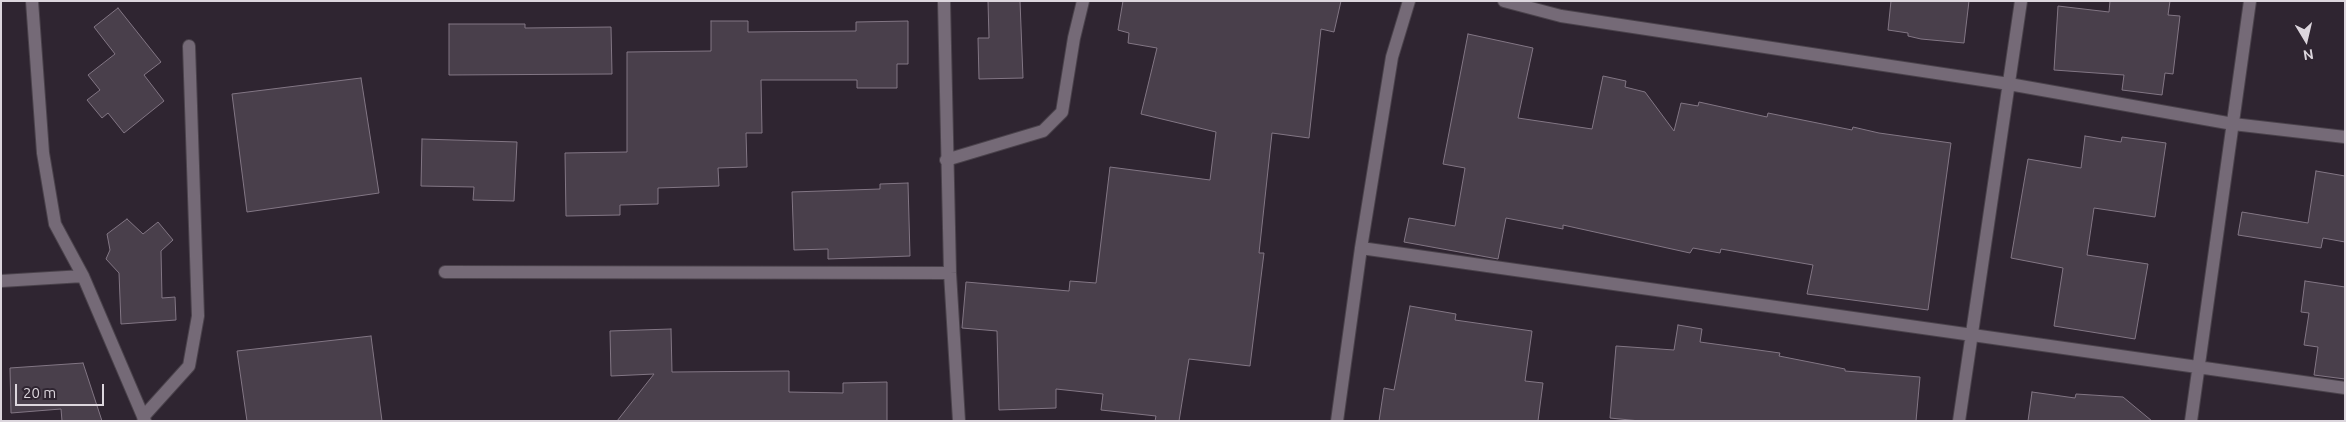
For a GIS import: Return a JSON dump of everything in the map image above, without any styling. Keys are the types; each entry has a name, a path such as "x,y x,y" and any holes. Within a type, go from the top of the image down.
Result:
{"street":[{"path":"32,1 43,153 55,224 83,276 144,419 189,366 198,316 189,46"},
{"path":"944,1 946,160 950,273 959,421"},
{"path":"946,160 1043,131 1062,112 1074,38 1083,1"},
{"path":"1337,421 1361,248 1392,57 1409,1"},
{"path":"1504,1 1561,16 2009,84 2233,124 2345,137"},
{"path":"1959,421 2021,1"},
{"path":"2192,421 2250,1"},
{"path":"1361,248 2345,388"},
{"path":"445,272 950,273"},
{"path":"1,281 83,276"}],"building":[{"path":"988,1 1020,1 1023,78 979,79 978,38 989,38"},
{"path":"1123,1 1341,1 1334,32 1321,29 1309,138 1272,133 1259,253 1264,253 1250,366 1189,359 1179,421 1155,421 1156,416 1101,410 1103,394 1056,389 1056,408 999,410 997,331 962,328 966,282 1069,291 1070,281 1096,283 1110,167 1210,180 1216,132 1141,114 1157,48 1128,43 1129,33 1118,30"},
{"path":"1891,1 1969,1 1964,43 1921,39 1908,36 1908,33 1888,30"},
{"path":"2110,1 2170,1 2168,15 2180,16 2173,74 2165,73 2162,95 2122,90 2124,75 2054,70 2058,6 2109,12"},
{"path":"118,8 161,62 144,75 164,101 124,133 108,113 102,118 87,100 100,90 88,75 115,54 94,27"},
{"path":"711,21 748,21 748,32 856,31 856,22 908,21 908,64 897,64 897,88 857,88 857,80 761,80 762,133 746,133 747,167 718,168 719,186 658,188 658,204 620,205 620,215 566,216 565,153 627,152 627,52 711,51"},
{"path":"449,24 525,24 525,28 611,27 612,74 449,75"},
{"path":"1468,34 1533,48 1518,118 1592,129 1603,76 1626,81 1625,87 1645,92 1674,131 1681,103 1698,106 1699,102 1767,117 1768,113 1852,130 1853,127 1879,133 1951,143 1928,310 1807,294 1813,265 1721,249 1720,253 1693,248 1690,253 1563,225 1563,229 1506,218 1498,259 1404,242 1409,218 1455,226 1465,168 1443,164"},
{"path":"361,78 379,193 247,212 232,94"},
{"path":"2085,136 2121,142 2122,137 2166,143 2155,217 2094,208 2087,255 2148,264 2135,339 2054,326 2063,268 2011,258 2028,159 2081,168"},
{"path":"422,139 517,142 514,201 473,200 474,187 421,186"},
{"path":"2316,171 2345,176 2345,242 2323,238 2321,248 2238,235 2242,212 2308,223"},
{"path":"908,183 910,256 828,259 828,249 794,250 792,192 880,189 880,184"},
{"path":"127,219 143,234 158,222 173,240 161,251 162,298 175,297 176,320 121,324 119,273 106,259 110,250 107,234"},
{"path":"2305,281 2345,287 2345,379 2314,375 2318,347 2304,345 2309,313 2301,312"},
{"path":"1410,306 1456,314 1455,320 1532,331 1525,381 1543,383 1538,421 1379,421 1384,388 1394,390"},
{"path":"1678,325 1702,329 1700,342 1780,353 1779,356 1845,369 1845,371 1920,377 1916,421 1640,421 1610,418 1616,346 1674,350"},
{"path":"671,329 672,372 789,371 789,392 843,393 843,383 887,382 887,421 617,421 654,374 611,376 610,331"},
{"path":"371,336 382,421 247,421 237,351"},
{"path":"83,363 102,421 62,421 61,409 11,413 10,368"},
{"path":"2032,392 2075,398 2076,394 2123,397 2152,421 2028,421"}]}
